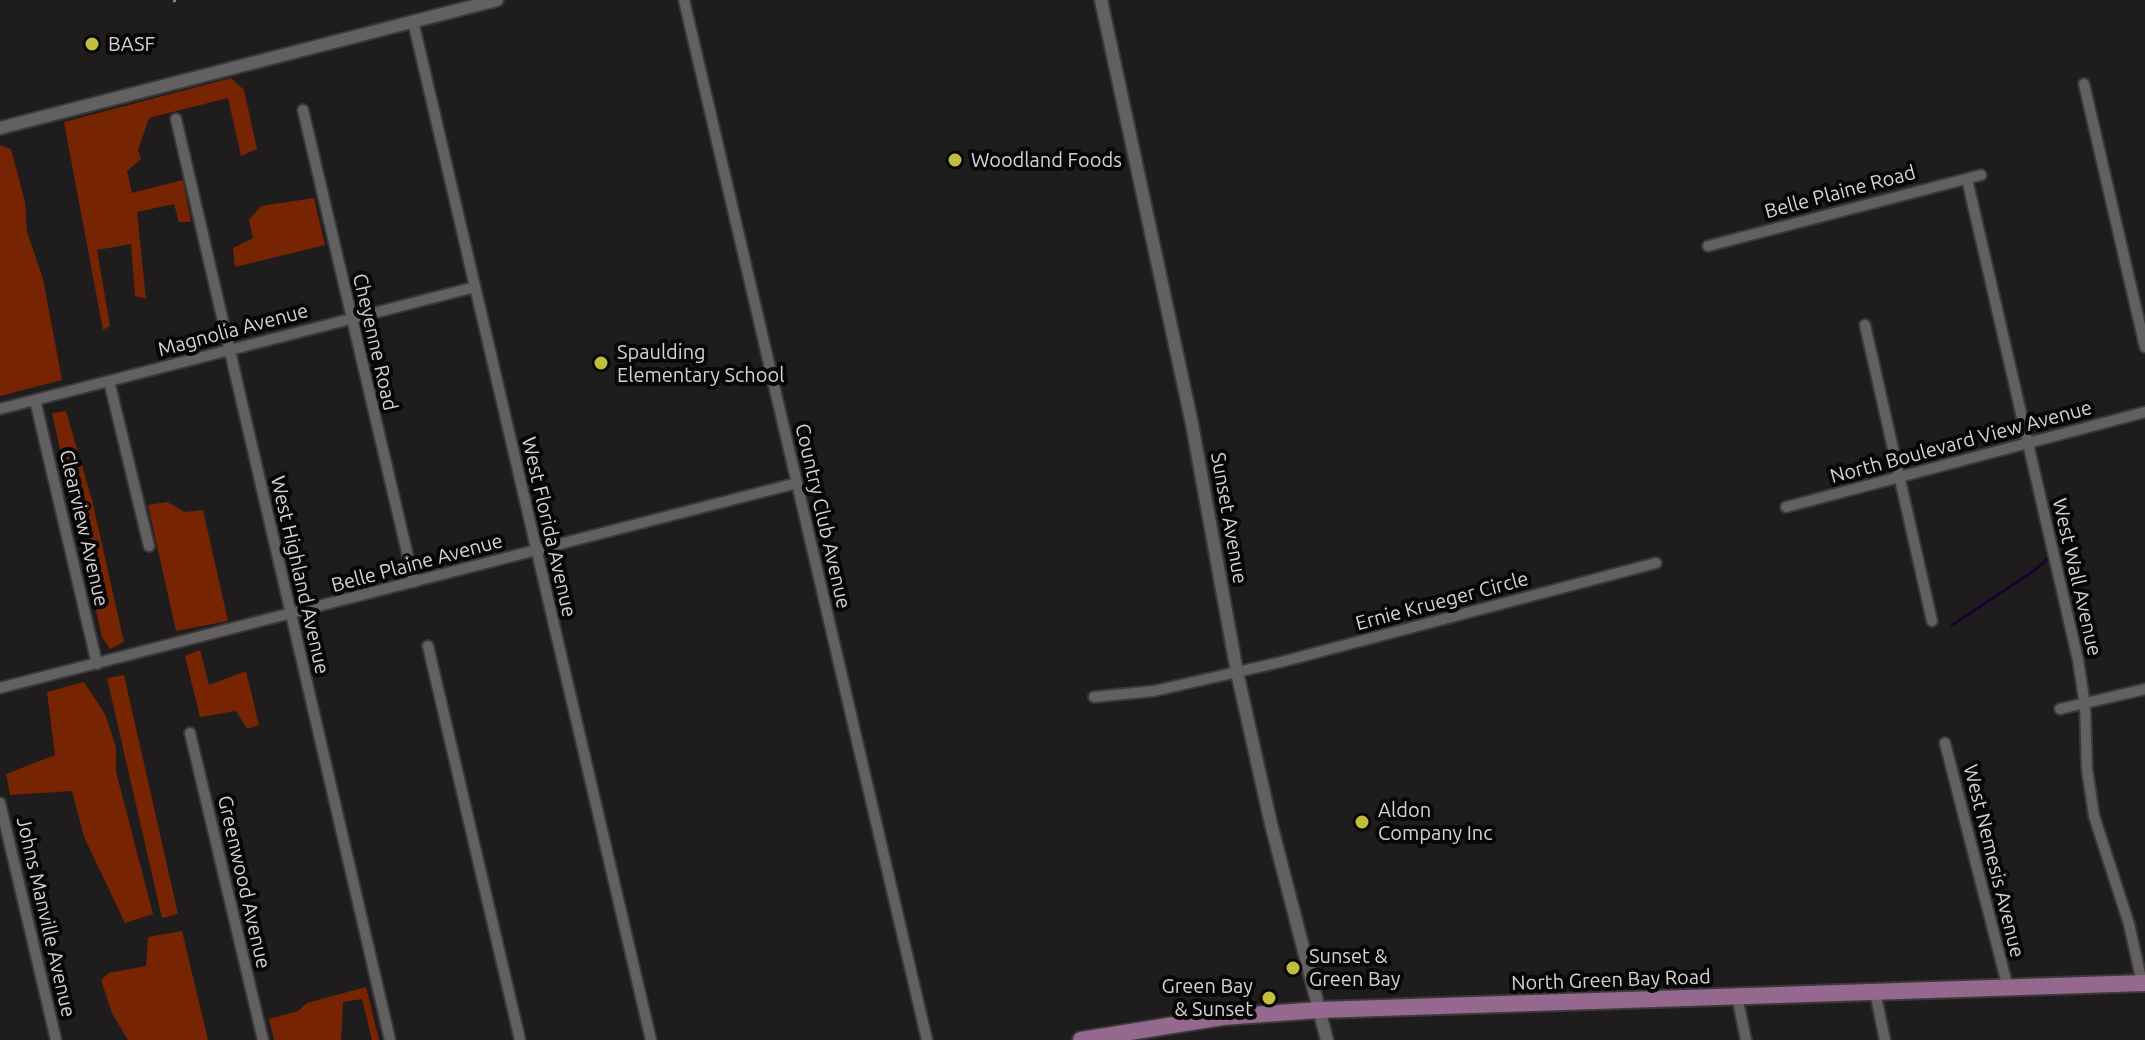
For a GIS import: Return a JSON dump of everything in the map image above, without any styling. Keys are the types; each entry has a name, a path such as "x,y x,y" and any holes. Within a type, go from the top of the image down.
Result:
{"main road":[{"name":"North Green Bay Road","path":"1081,1040 1223,1017 1319,1010 2144,983"}],"street":[{"path":"0,128 497,0"},
{"name":"Country Club Avenue","path":"684,0 927,1040"},
{"name":"Sunset Avenue","path":"1101,0 1192,424 1237,672 1271,824 1327,1040"},
{"name":"West Florida Avenue","path":"413,21 651,1040"},
{"path":"2084,84 2145,347"},
{"name":"Cheyenne Road","path":"303,110 414,582"},
{"name":"West Highland Avenue","path":"176,119 390,1040"},
{"name":"Belle Plaine Road","path":"1708,246 1981,175"},
{"name":"West Wall Avenue","path":"1967,179 2078,660 2094,816 2129,924 2144,983"},
{"name":"Magnolia Avenue","path":"0,409 475,287"},
{"path":"1865,325 1932,621"},
{"path":"109,381 149,546"},
{"name":"Clearview Avenue","path":"35,400 97,664"},
{"name":"North Boulevard View Avenue","path":"1786,507 2145,412"},
{"name":"Belle Plaine Avenue","path":"0,688 797,483"},
{"name":"Ernie Krueger Circle","path":"1094,697 1154,691 1237,672 1656,563"},
{"path":"428,646 520,1040"},
{"path":"2060,709 2145,689"},
{"name":"Greenwood Avenue","path":"190,733 263,1040"},
{"name":"West Nemesis Avenue","path":"1945,743 2008,988"},
{"name":"Johns Manville Avenue","path":"0,803 56,1040"},
{"path":"1875,992 1885,1040"},
{"path":"1737,996 1746,1040"}],"shaded area":[{"path":"231,78 244,90 257,149 241,156 228,98 149,118 138,150 141,159 127,171 132,193 183,180 191,222 179,222 174,204 137,212 146,299 135,296 131,244 97,250 110,326 103,330 64,122"},
{"path":"0,145 11,149 25,202 27,232 43,279 62,380 0,396"},
{"path":"314,198 325,245 235,267 233,248 253,238 249,220 261,206"},
{"path":"66,411 92,500 124,642 110,649 102,637 52,413"},
{"path":"167,502 185,512 203,510 228,621 176,631 148,505"},
{"path":"200,650 209,685 246,671 259,725 247,729 236,711 200,717 185,656"},
{"path":"124,675 178,914 162,918 107,678"},
{"path":"84,682 105,714 116,747 116,772 153,914 125,923 84,837 72,791 10,795 6,774 55,755 47,692"},
{"path":"182,931 208,1040 128,1040 112,1013 101,980 109,973 146,966 148,937"},
{"path":"366,987 379,1040 372,1040 362,999 343,1002 341,1040 274,1040 269,1019 298,1011 307,1003"}],"waterway":[{"path":"1952,625 2047,559"}],"place":[{"name":"BASF","path":"92,44"},
{"name":"Woodland Foods","path":"955,160"},
{"name":"Spaulding Elementary School","path":"601,363"},
{"name":"Aldon Company Inc","path":"1362,822"},
{"name":"Sunset & Green Bay","path":"1293,968"},
{"name":"Green Bay & Sunset","path":"1269,998"}]}
